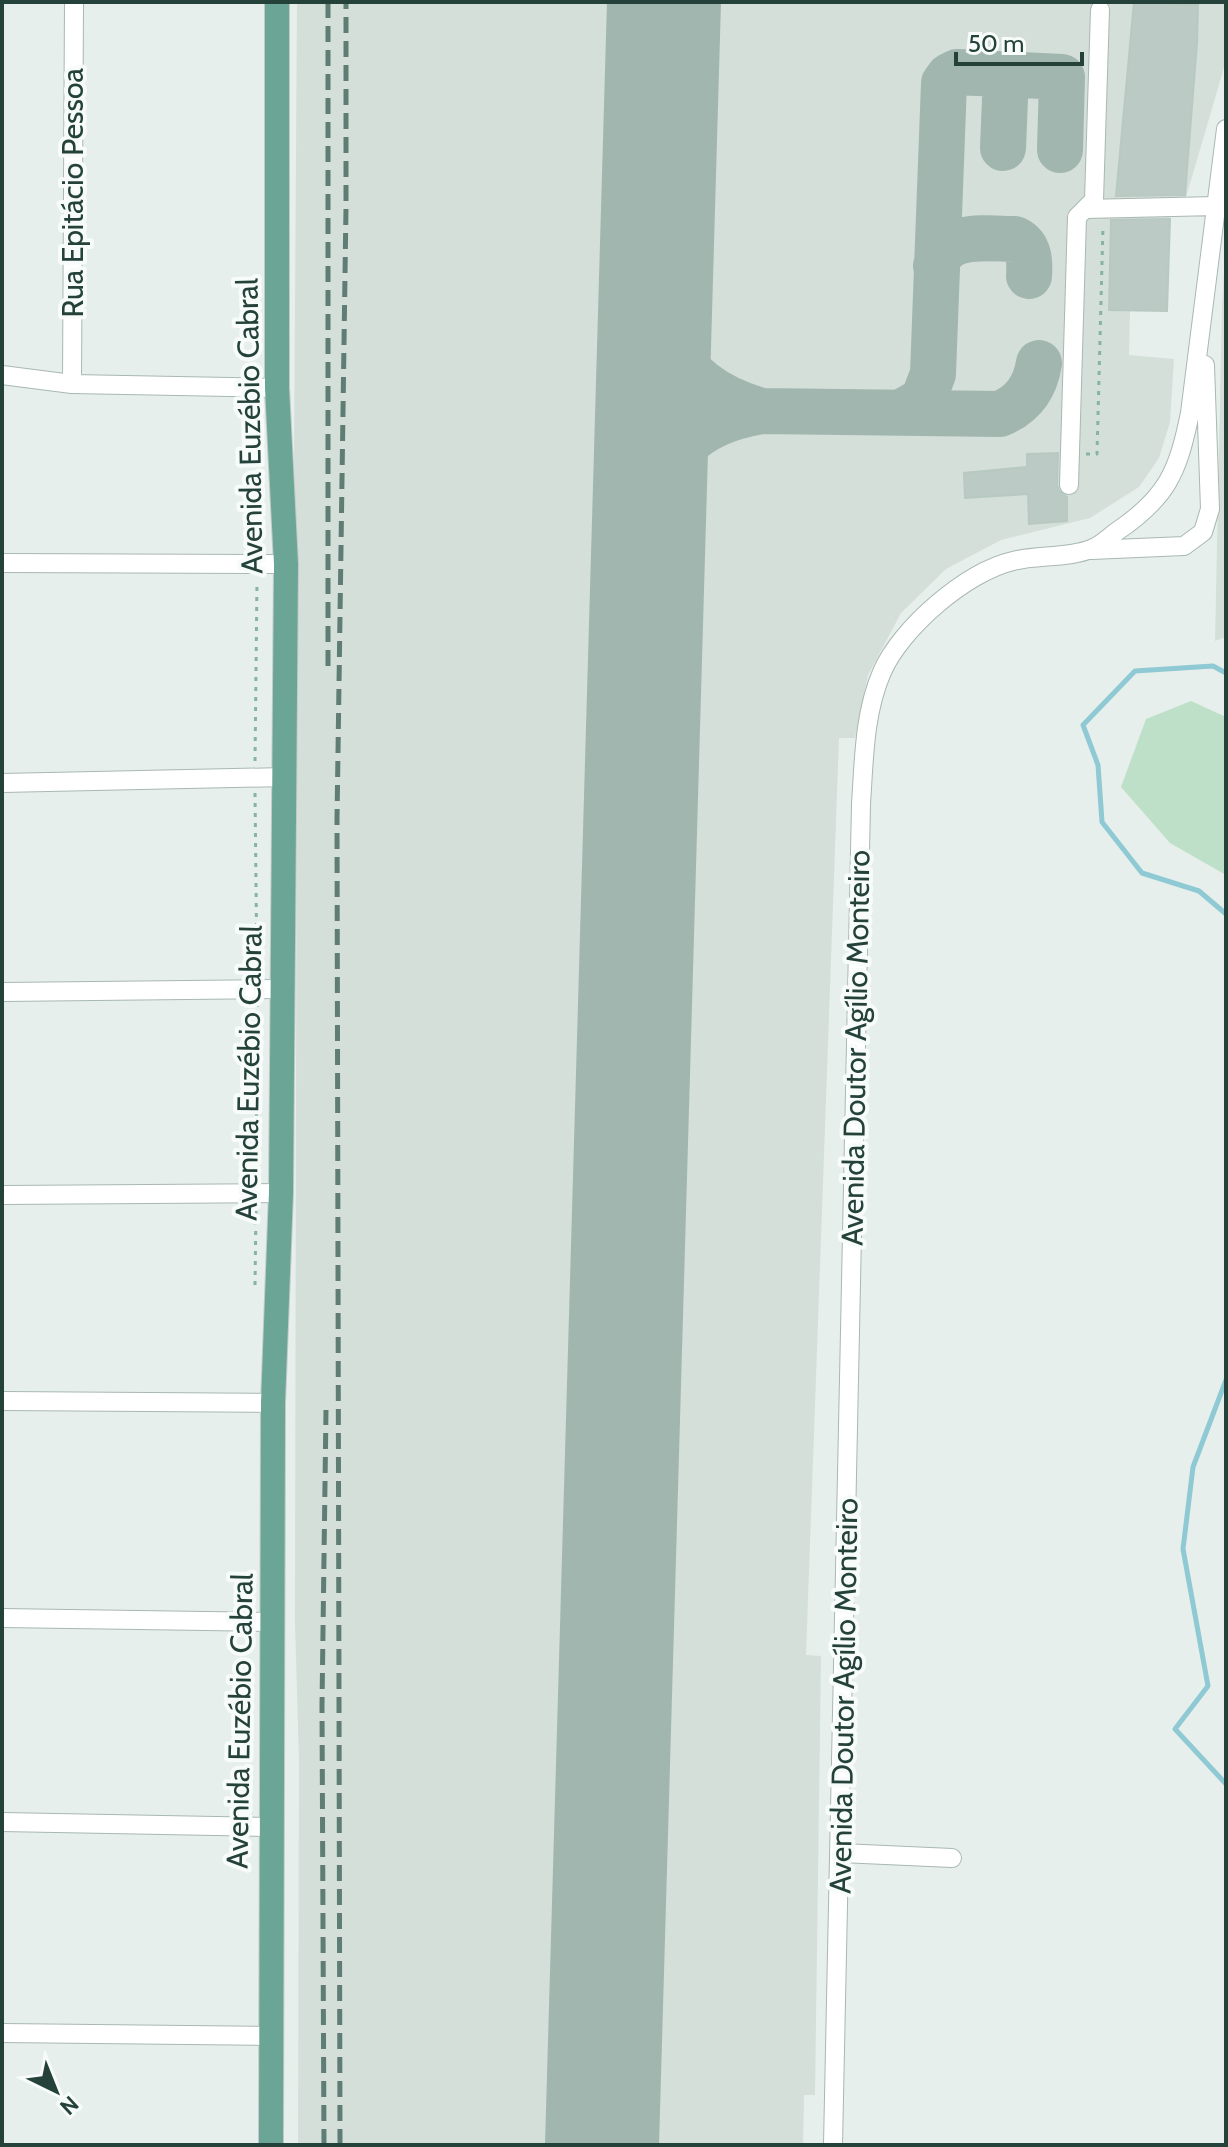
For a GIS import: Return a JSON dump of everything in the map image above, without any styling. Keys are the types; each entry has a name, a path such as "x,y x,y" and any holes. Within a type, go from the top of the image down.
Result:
{"main road":[{"name":"Avenida Euzébio Cabral","path":"271,2145 273,1403 281,1193 286,564 277,388 277,2"}],"street":[{"name":"Rua Epitácio Pessoa","path":"72,384 74,2"},
{"path":"1094,209 1100,10"},
{"name":"Avenida Doutor Agílio Monteiro","path":"833,2145 861,804 866,727 882,671 916,621 963,584 1011,561 1091,550 1139,517 1163,491 1181,456 1203,326 1226,129"},
{"path":"1069,485 1077,217 1094,209 1216,206"},
{"path":"1091,550 1184,546 1203,532 1210,509 1217,404 1203,326"},
{"path":"2,375 72,384 277,388"},
{"path":"2,563 286,564"},
{"path":"2,783 284,777"},
{"path":"2,992 283,989"},
{"path":"2,1195 281,1193"},
{"path":"2,1401 273,1403"},
{"path":"2,1618 274,1622"},
{"path":"2,1822 271,1827"},
{"path":"841,1853 952,1858"},
{"path":"2,2033 271,2036"}],"path":[{"path":"1070,454 1097,454 1094,209"},
{"path":"255,1285 258,447"}],"shaded area":[{"path":"297,2 1226,2 1226,59 1221,78 1184,204 1170,214 1167,311 1130,311 1129,355 1174,359 1170,422 1159,458 1139,487 1090,518 1001,540 946,569 901,613 868,675 855,738 839,738 806,1655 821,1656 815,2095 804,2095 803,2145 298,2145 299,1761 295,1622 297,589 294,465"},
{"path":"1226,237 1226,637 1215,641 1222,305"}],"green space":[{"path":"1191,701 1226,717 1226,875 1170,843 1121,787 1146,719"}],"building":[{"path":"1134,2 1198,5 1185,195 1116,196"},
{"path":"1170,219 1167,311 1109,310 1111,220"},
{"path":"1058,453 1057,485 1067,497 1067,521 1029,524 1028,494 965,498 964,473 1027,467 1027,454"}],"waterway":[{"path":"1226,673 1213,666 1135,671 1083,725 1098,765 1102,822 1142,873 1199,891 1226,914"},
{"path":"1226,1380 1193,1467 1183,1549 1208,1686 1175,1729 1226,1784"}],"taxiway":[{"path":"902,412 923,400 933,374 944,83 957,72 1062,77 1060,150"},
{"path":"1003,148 1006,74"},
{"path":"936,266 941,255 957,242 980,238 1015,239 1026,250 1029,276"},
{"path":"656,271 665,332 682,361 704,384 731,400 762,411 1000,414 1027,394 1039,363"},
{"path":"649,526 663,481 684,447 716,424 762,411"}],"runway":[{"path":"602,2145 664,2"}],"railway":[{"path":"328,2 328,666"},
{"path":"340,2145 337,820 346,2"},
{"path":"324,2145 322,1705 326,1410"}]}
